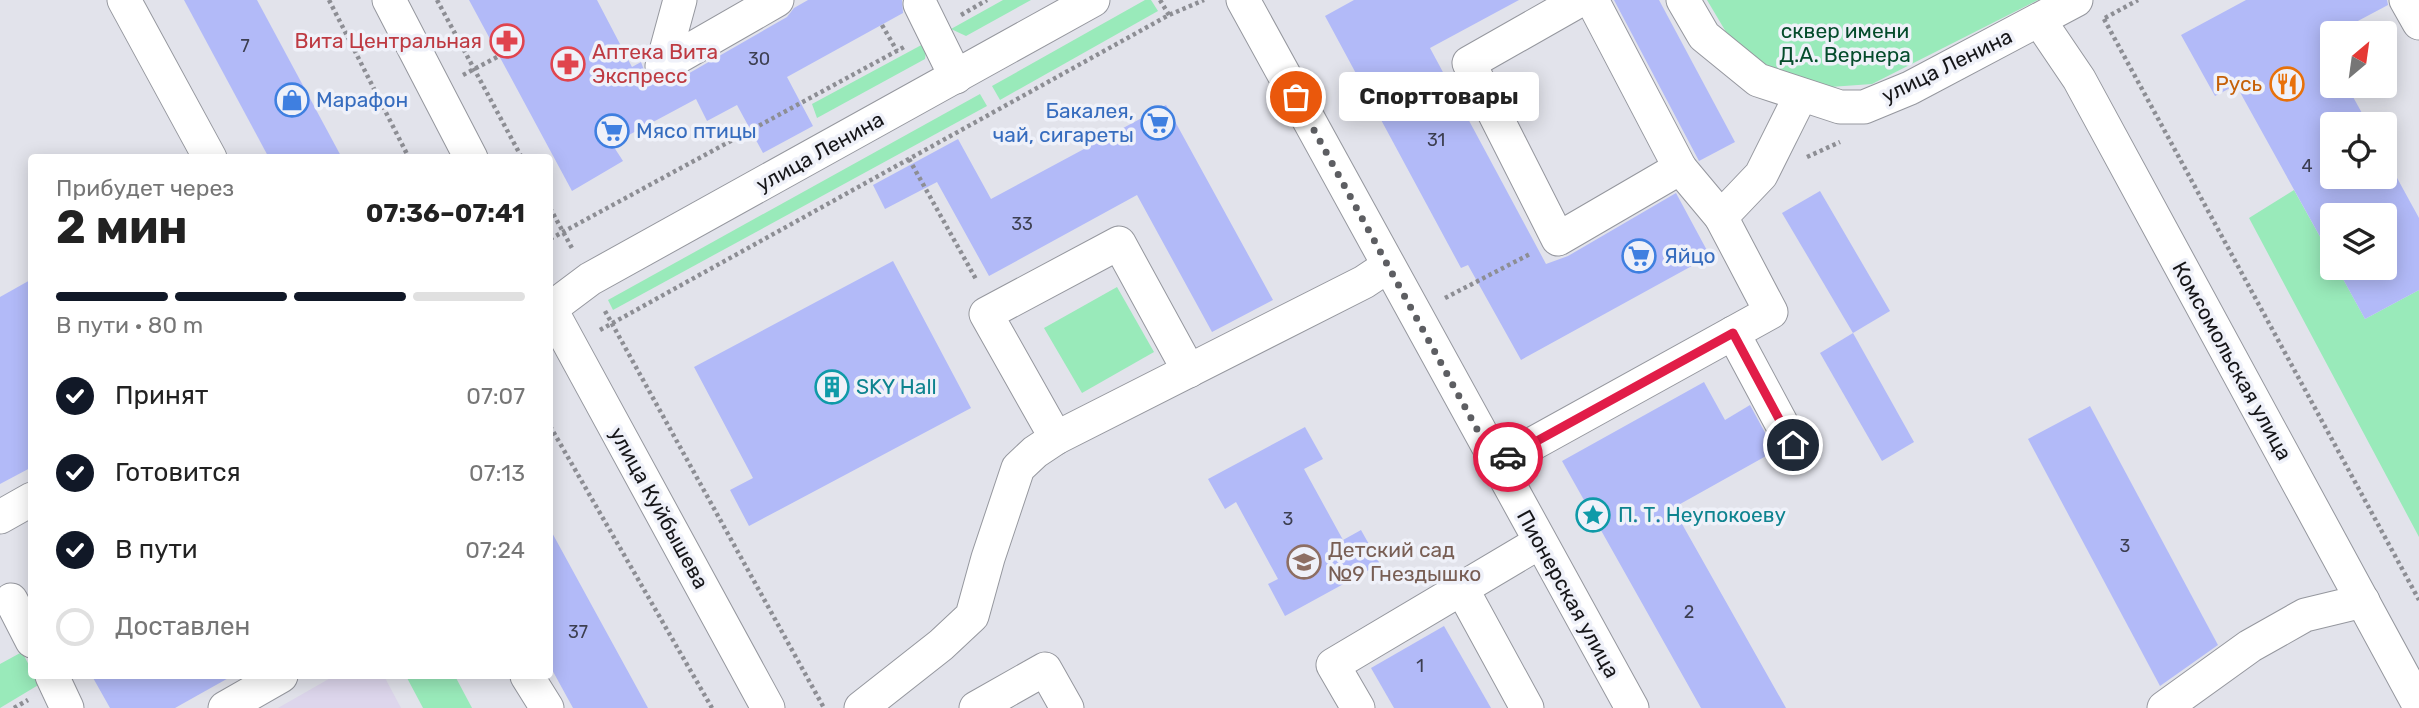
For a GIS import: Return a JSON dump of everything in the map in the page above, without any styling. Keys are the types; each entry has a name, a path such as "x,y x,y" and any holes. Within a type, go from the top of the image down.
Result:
{"street":[{"path":"124,0 208,154"},
{"path":"389,0 469,154"},
{"path":"680,0 662,66 777,0"},
{"name":"улица Ленина","path":"553,307 590,279 1093,0"},
{"name":"Пионерская улица","path":"1243,0 1632,708"},
{"path":"1580,0 1469,63 1558,239 1680,168"},
{"path":"1496,464 1771,312 1721,217 1680,168 1592,0"},
{"name":"улица Ленина","path":"1684,0 1704,36 1758,79 1840,107 1864,107 1910,89 2076,0"},
{"path":"2406,0 2419,23"},
{"path":"927,18 956,77"},
{"name":"Комсомольская улица","path":"2039,20 2079,79 2419,705"},
{"path":"1721,217 1761,175 1801,95"},
{"path":"1056,438 986,314 1119,243 1189,372"},
{"path":"861,708 941,645 972,616 1018,468 1035,452 1056,438 1364,282 1388,266"},
{"name":"улица Куйбышева","path":"553,314 768,708"},
{"path":"1733,333 1793,445"},
{"path":"0,517 28,501"},
{"path":"1358,708 1333,665 1541,542"},
{"path":"1462,589 1527,708"},
{"path":"14,598 28,631"},
{"path":"2164,708 2250,646 2305,615 2363,601"},
{"path":"975,708 1045,669 1067,708"},
{"path":"53,679 67,708"},
{"path":"225,708 276,679"},
{"path":"529,679 547,708"}],"path":[{"path":"329,0 407,154"},
{"path":"437,0 520,154"},
{"path":"553,237 897,51 927,18 987,0"},
{"path":"1160,0 1169,15"},
{"path":"570,345 1169,15 1204,0"},
{"path":"2104,19 2419,600"},
{"path":"882,25 897,51"},
{"path":"437,89 499,56"},
{"path":"909,159 993,311"},
{"path":"553,214 824,708"},
{"path":"1414,314 1558,239"},
{"path":"553,431 712,708"}],"shaded area":[{"path":"329,679 386,679 401,708 278,708"}],"green space":[{"path":"1003,0 1031,0 966,36 951,29"},
{"path":"1145,0 1151,0 1158,11 1000,100 992,86"},
{"name":"сквер имени Д.А. Вернера","path":"1707,0 2038,0 1872,84 1830,87 1800,81 1751,58 1729,37"},
{"path":"927,42 925,59 817,118 812,104"},
{"path":"980,94 987,106 613,310 608,300"},
{"path":"2294,190 2320,237 2320,280 2344,280 2365,319 2419,290 2419,537 2249,218"},
{"path":"1117,287 1154,352 1082,393 1044,328"},
{"path":"22,652 28,663 28,679 37,679 40,684 0,708 0,664"},
{"path":"408,679 457,679 472,708 423,708"}],"building":[{"path":"184,0 257,0 340,154 267,154"},
{"path":"469,0 597,0 632,67 641,62 647,78 653,84 662,85 672,83 787,17 794,8 808,0 902,0 903,13 787,77 813,126 763,153 737,105 707,121 696,99 612,144 623,161 572,191"},
{"path":"1354,0 1519,0 1430,48 1546,264 1568,256 1676,193 1710,256 1521,360 1468,265 1461,268 1325,16"},
{"path":"1614,0 1659,0 1735,142 1699,161"},
{"path":"2246,0 2387,0 2388,5 2358,21 2320,21 2320,98 2354,98 2361,112 2320,112 2320,189 2397,189 2397,178 2419,218 2419,290 2365,319 2344,280 2397,280 2397,203 2320,203 2320,237 2236,85 2215,96 2181,35"},
{"path":"1166,105 1273,300 1212,332 1137,195 989,276 937,182 885,209 873,185 958,139 991,199"},
{"path":"1820,191 1890,311 1853,333 1782,213"},
{"name":"SKY Hall","path":"893,261 971,408 749,526 730,490 753,478 694,367"},
{"path":"28,281 28,469 0,484 0,297"},
{"path":"1853,333 1914,442 1882,461 1820,353"},
{"path":"1704,382 1725,420 1750,405 1775,451 1673,508 1786,708 1701,708 1562,461"},
{"path":"2090,406 2218,645 2160,686 2028,439"},
{"path":"1305,427 1323,459 1304,469 1343,540 1361,530 1380,564 1285,616 1268,584 1278,579 1236,502 1225,509 1208,479"},
{"path":"553,534 648,708 573,708 553,671"},
{"path":"1444,626 1491,708 1394,708 1371,668"},
{"path":"94,679 227,679 175,708 110,708"}],"way so far":[{"path":"1296,97 1496,464 1508,457"}],"place":[{"name":"Вита Центральная","path":"507,41"},
{"name":"Аптека Вита Экспресс","path":"568,64"},
{"name":"Русь","path":"2287,84"},
{"name":"Спорттовары","path":"1296,97"},
{"name":"Марафон","path":"292,100"},
{"name":"Бакалея, чай, сигареты","path":"1158,123"},
{"name":"Мясо птицы","path":"612,131"},
{"name":"Яйцо","path":"1639,256"},
{"name":"SKY Hall","path":"832,387"},
{"name":"П. Т. Неупокоеву","path":"1593,515"},
{"name":"Детский сад №9 Гнездышко","path":"1304,562"}],"route":[{"path":"1508,457 1733,333 1793,445"}]}
